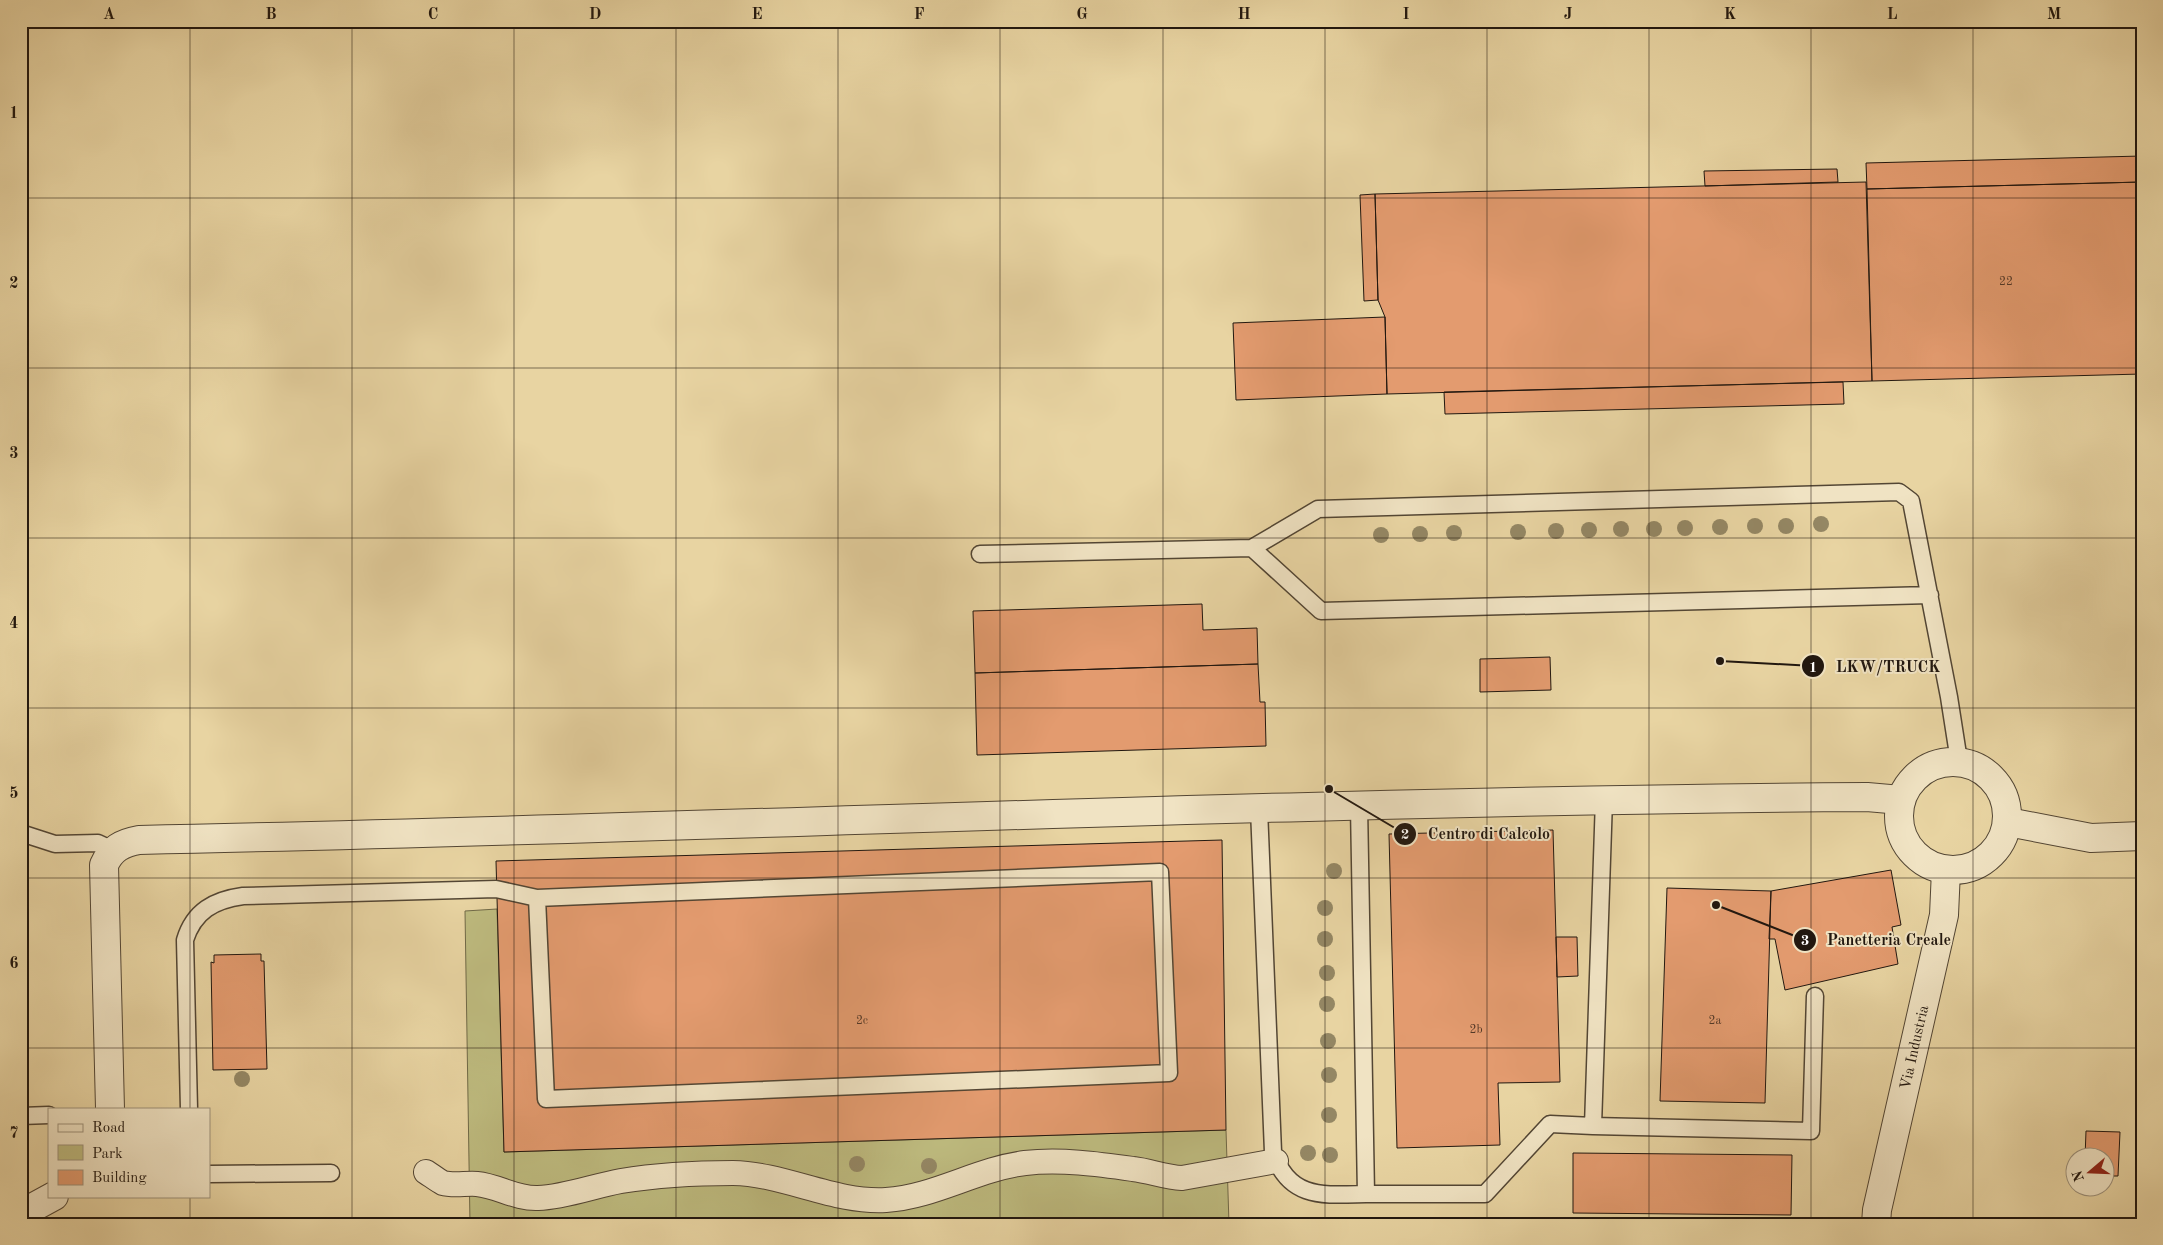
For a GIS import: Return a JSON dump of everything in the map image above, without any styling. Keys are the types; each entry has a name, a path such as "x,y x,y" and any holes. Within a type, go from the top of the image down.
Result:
{"street":[{"path":"1958,761 1975,766 1990,775 2000,788 2007,805 2008,822 2003,839 1994,853 1980,864 1964,870 1946,870 1928,865 1913,853 1903,837 1899,819 1901,800 1909,783 1922,770 1940,762 1958,761"},
{"path":"110,1108 104,865 113,850 128,842 138,840 1604,799 1867,797 1901,800"},
{"path":"2008,822 2091,838 2142,836"},
{"name":"Via Industria","path":"1876,1224 1877,1210 1944,916 1946,870"},
{"path":"426,1172 444,1183 479,1184 509,1194 535,1198 558,1196 621,1181 653,1177 735,1173 768,1178 854,1199 886,1200 918,1194 983,1172 1024,1164 1053,1162 1096,1165 1135,1169 1182,1178 1276,1161"},
{"path":"21,1214 50,1198"}],"lane":[{"path":"980,554 1252,548 1318,509 1899,492 1911,501 1930,595 1958,761"},
{"path":"1252,548 1321,611 1930,595"},
{"path":"1593,1126 1604,799"},
{"path":"1359,806 1366,1194"},
{"path":"1259,809 1271,1140 1276,1161 1288,1180 1296,1187 1307,1191 1329,1194 1485,1194 1550,1124 1811,1131 1815,996"},
{"path":"21,833 56,844 98,843 113,850"},
{"path":"189,1108 185,940 194,920 202,911 211,905 243,896 496,889 537,898 1160,872 1169,1073 546,1100 537,898"},
{"path":"21,1116 48,1115"},
{"path":"210,1174 331,1173"}],"green space":[{"path":"497,909 504,1152 1226,1130 1229,1224 470,1224 465,911"}],"building":[{"path":"2142,156 2142,182 1867,189 1866,163"},
{"path":"1837,169 1838,182 1705,186 1704,171"},
{"path":"1866,182 1872,381 1387,394 1385,317 1378,300 1375,194"},
{"path":"2142,182 2142,374 1872,381 1867,189"},
{"path":"1375,194 1378,300 1364,301 1360,195"},
{"path":"1385,317 1387,394 1236,400 1233,323"},
{"path":"1843,382 1844,404 1445,414 1444,392"},
{"path":"1202,604 1203,630 1257,628 1258,664 975,673 973,611"},
{"path":"1550,657 1551,690 1480,692 1480,659"},
{"path":"1258,664 1260,702 1265,702 1266,746 977,755 975,673"},
{"path":"1553,830 1560,1082 1498,1083 1500,1145 1397,1148 1389,834"},
{"path":"1222,840 1226,1130 504,1152 496,861"},
{"path":"1891,870 1901,925 1892,927 1898,964 1785,990 1775,939 1769,939 1771,891"},
{"path":"1667,888 1771,891 1765,1103 1660,1101"},
{"path":"1556,937 1577,937 1578,976 1557,977"},
{"path":"261,954 261,961 264,961 267,1069 213,1070 211,962 214,963 214,955"},
{"path":"2138,1123 2142,1123 2142,1195 2138,1195"},
{"path":"2086,1131 2120,1132 2118,1176 2116,1176 2116,1148 2085,1148"},
{"path":"1573,1153 1792,1155 1791,1215 1573,1213"}],"place":[{"name":"LKW/TRUCK","path":"1720,661"},
{"name":"Centro di Calcolo","path":"1329,789"},
{"name":"Panetteria Creale","path":"1716,905"}]}
